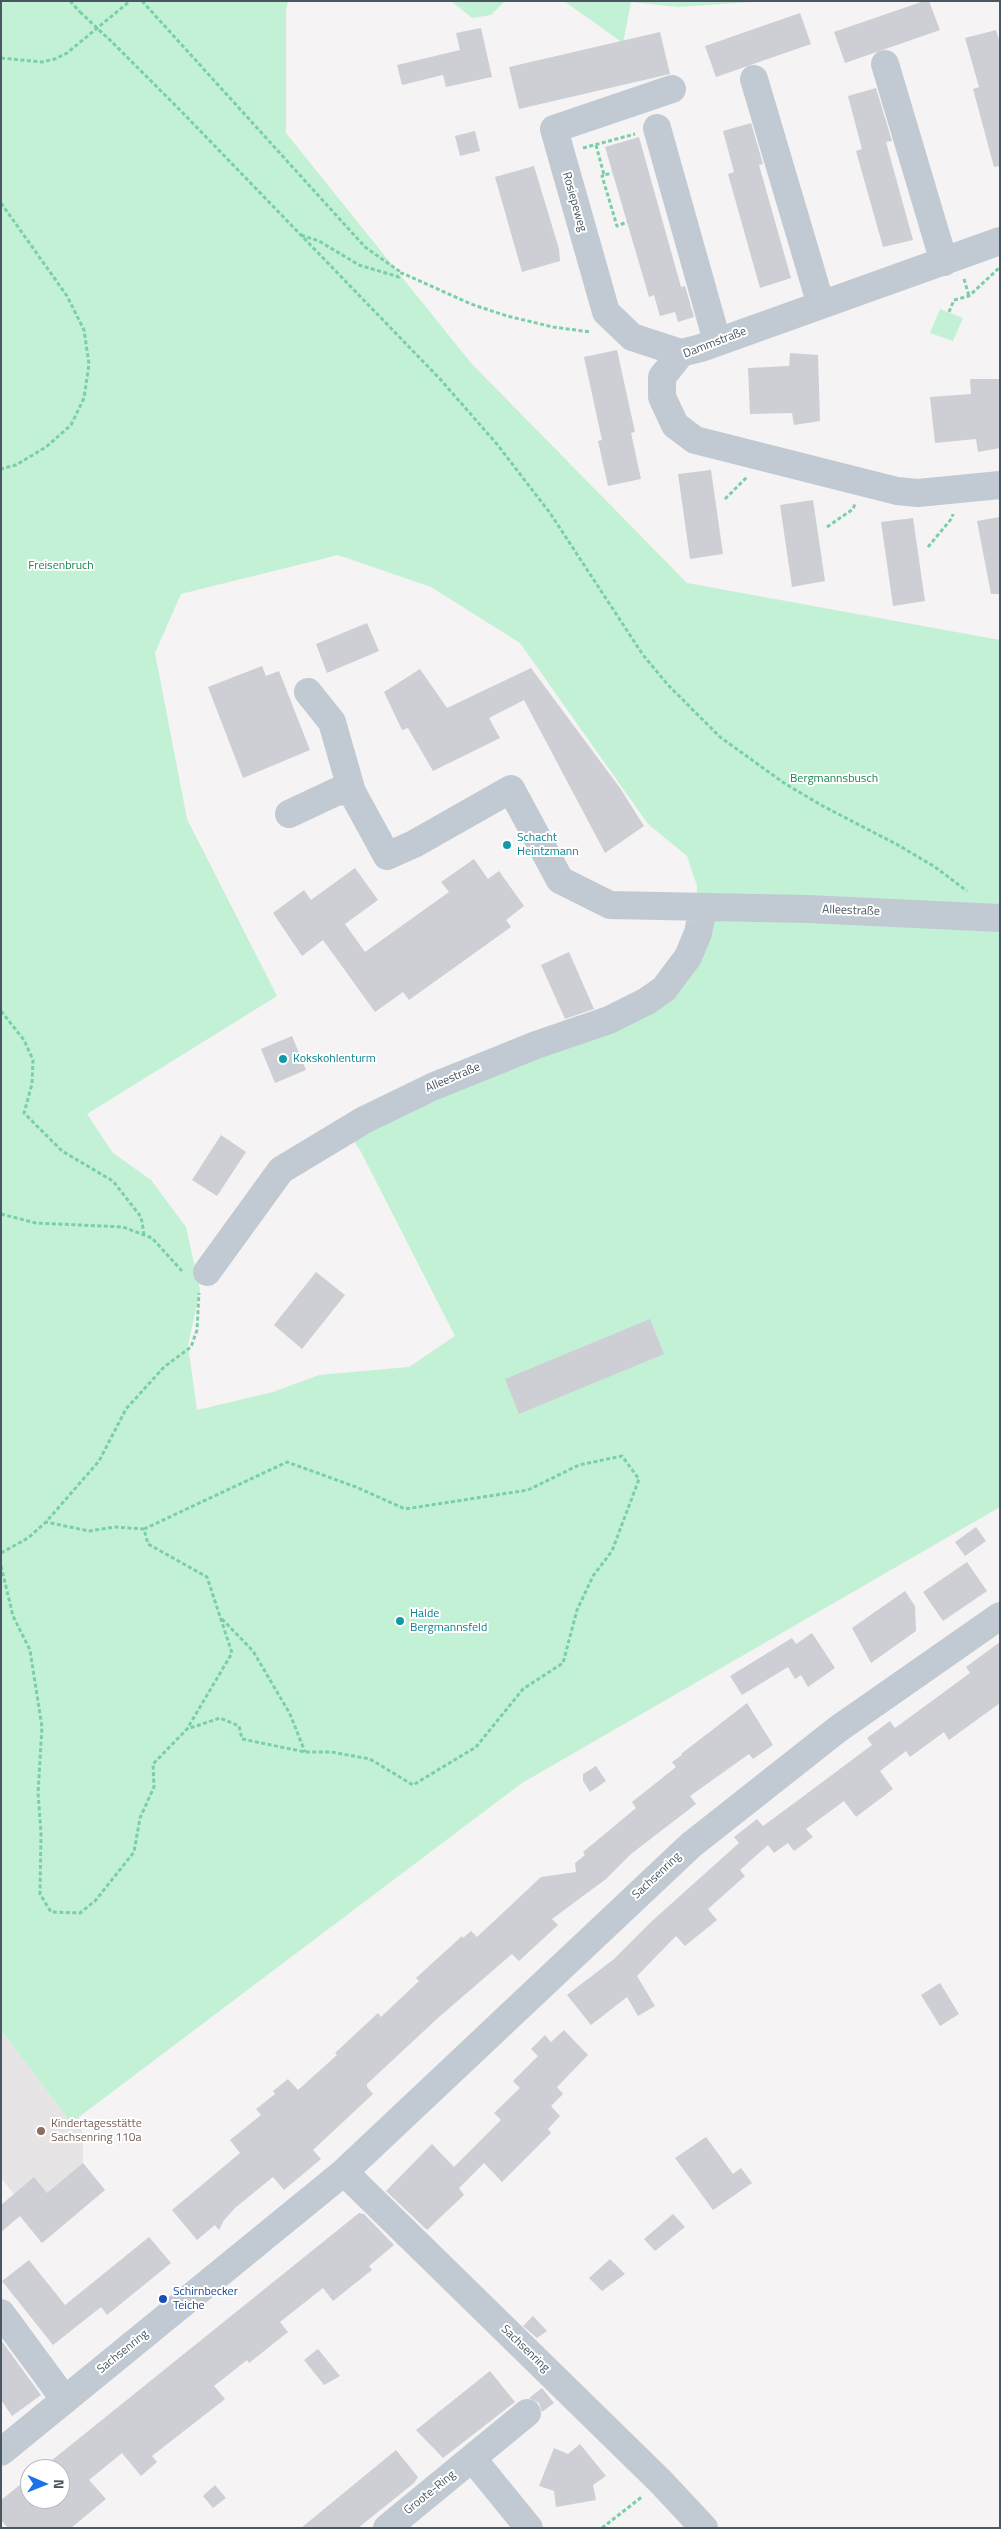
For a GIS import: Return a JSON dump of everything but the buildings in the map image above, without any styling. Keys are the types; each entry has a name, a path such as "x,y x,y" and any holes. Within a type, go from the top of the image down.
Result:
{"street":[{"path":"885,64 944,262"},
{"path":"754,79 821,305"},
{"path":"557,141 672,89"},
{"path":"657,128 718,342"},
{"name":"Rosiepeweg","path":"557,141 606,312 632,337 681,354"},
{"name":"Dammstraße","path":"1000,241 681,354 662,377 662,397 675,424 695,440 782,460 897,491 918,494 1000,485"},
{"path":"308,692 332,722 352,792 387,856 414,844 511,789 560,880 610,905 699,908"},
{"path":"289,814 338,791 352,792"},
{"name":"Alleestraße","path":"203,1274 281,1170 364,1120 432,1087 536,1045 609,1020 647,1001 664,988 688,957 698,933 699,908 993,917"},
{"name":"Sachsenring","path":"1,2452 344,2172 691,1845 838,1729 1000,1616"},
{"name":"Sachsenring","path":"344,2172 661,2482 704,2528"},
{"path":"1,2312 65,2400"},
{"name":"Groote-Ring","path":"387,2528 527,2413"},
{"path":"472,2458 529,2528"}],"path":[{"path":"70,1 181,111 440,379 496,443 550,513 643,655 668,685 720,737 747,759 791,788 935,866 974,896 993,917"},
{"path":"1,58 42,62 55,59 67,53 130,1"},
{"path":"142,1 365,248 402,273 470,304 553,328 632,337"},
{"path":"557,141 596,145 657,128"},
{"path":"596,145 604,175 602,176 617,226 627,222"},
{"path":"604,175 612,173"},
{"path":"1,204 67,296 84,330 89,364 84,398 71,425 46,447 16,465 1,469"},
{"path":"300,235 319,241 360,265 399,277 402,273"},
{"path":"949,312 954,300 969,296 1000,268"},
{"path":"725,499 745,480"},
{"path":"827,527 853,509"},
{"path":"928,546 952,518"},
{"path":"1,1011 24,1040 32,1060 32,1084 24,1113 62,1151 113,1181 141,1217 144,1234"},
{"path":"1,1214 36,1223 123,1227 144,1234 162,1246 184,1273 192,1277 203,1274 197,1330 191,1347 164,1367 126,1409 99,1461 46,1522 28,1538 1,1553"},
{"path":"46,1522 89,1531 115,1527 144,1529 287,1462 356,1487 405,1509 528,1490 579,1464 622,1456 639,1479 612,1551 593,1576 576,1610 563,1663 523,1689 476,1747 413,1785 370,1758 331,1752 305,1752 242,1739 239,1726 220,1718 187,1729"},
{"path":"1,1566 13,1616 30,1650 42,1727 38,1793 42,1833 40,1894 51,1912 80,1913 95,1901 134,1852 140,1818 154,1787 153,1764 187,1729 232,1653 207,1577 148,1544 144,1529"},
{"path":"222,1618 254,1651 290,1714 305,1752"},
{"path":"602,2528 661,2482"}],"shaded area":[{"name":"Kindertagesstätte Sachsenring 110a","path":"4,2034 71,2123 79,2117 83,2139 83,2163 105,2190 42,2243 20,2216 3,2230 14,2194 1,2178 1,2035"}],"green space":[{"path":"1,1 288,1 286,11 286,133 471,363 687,583 1000,640 1000,1507 522,1783 71,2123 4,2034 1,2035","holes":["338,555 431,587 520,643 648,824 687,856 697,886 696,902 689,930 659,980 596,1019 339,1121 360,1150 455,1336 409,1367 319,1375 273,1392 197,1410 188,1346 200,1290 186,1227 151,1180 113,1153 87,1114 277,996 187,819 155,653 181,594"]},
{"path":"451,1 505,1 491,15 472,18"},
{"path":"564,1 768,1 678,7 631,2 623,43"},
{"path":"940,309 963,318 953,341 930,333"}],"place":[{"name":"Schacht Heintzmann","path":"507,845"},
{"name":"Kokskohlenturm","path":"283,1059"},
{"name":"Halde Bergmannsfeld","path":"400,1621"},
{"name":"Kindertagesstätte Sachsenring 110a","path":"41,2131"},
{"name":"Schirnbecker Teiche","path":"163,2299"}],"park label":[{"name":"Freisenbruch","path":"61,566"},
{"name":"Bergmannsbusch","path":"834,779"}]}
